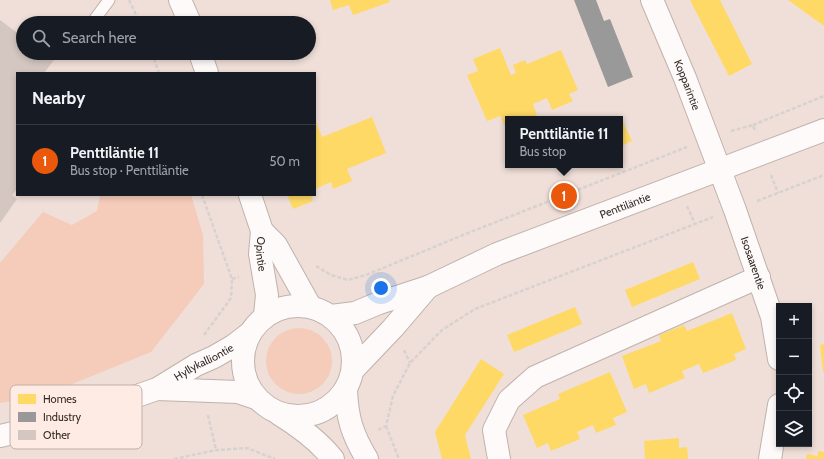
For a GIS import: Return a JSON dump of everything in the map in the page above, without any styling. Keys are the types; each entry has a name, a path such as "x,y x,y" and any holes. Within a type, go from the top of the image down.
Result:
{"street":[{"path":"180,0 187,16"},
{"name":"Kopparintie","path":"652,0 685,78 720,170"},
{"path":"202,60 207,72"},
{"name":"Penttiläntie","path":"331,316 355,313 379,303 428,287 497,254 824,130"},
{"name":"Isosaarentie","path":"720,170 772,317 776,341"},
{"name":"Opintie","path":"250,196 262,231 260,254 267,295 265,315"},
{"path":"262,231 276,245 310,306"},
{"path":"499,459 494,430 509,400 535,377 759,278"},
{"name":"Penttiläntie","path":"350,379 428,287"},
{"path":"333,459 318,442 256,398 245,378 242,355 250,333 265,315 287,306 310,306 331,316 345,331 353,349 347,406 349,421 362,450"},
{"name":"Hyllykalliontie","path":"142,394 156,389 196,365 214,357 233,346 250,333"},
{"path":"275,412 295,417 315,414 333,404 350,379"},
{"name":"Hyllykalliontie","path":"156,389 238,392 256,398"},
{"path":"770,459 778,411"},
{"name":"Hyllykalliontie","path":"0,436 10,434"}],"lane":[{"path":"97,16 109,0"}],"path":[{"path":"129,0 137,16"},
{"path":"154,60 159,72"},
{"path":"286,262 298,259 309,262 331,275 348,280 366,275 708,138 753,125 824,96"},
{"path":"753,125 778,193"},
{"path":"362,450 386,426 393,396 410,362 442,330 475,309 824,175"},
{"path":"196,365 197,350 205,332 231,298 232,279 202,196"},
{"path":"232,279 263,270"},
{"path":"202,391 216,450"},
{"path":"386,426 398,459"},
{"path":"174,459 216,450 247,448 275,459"}],"shaded area":[{"path":"100,196 191,196 203,235 204,284 151,352 70,385 10,385 10,401 0,403 0,263 43,212 72,225 97,211"},
{"path":"299,328 312,330 327,343 330,348 332,361 330,374 317,389 312,392 299,394 286,392 271,379 268,374 266,361 268,348 281,333 286,330"}],"building: Homes":[{"path":"330,0 389,0 390,2 353,15 349,5 333,10"},
{"path":"690,0 720,0 752,64 729,76"},
{"path":"788,0 824,0 824,26"},
{"path":"500,48 511,75 516,73 513,65 525,60 527,64 561,50 578,90 569,94 573,101 552,110 547,98 533,104 537,115 534,116 505,116 505,126 500,116 487,121 467,75 478,71 473,59"},
{"path":"372,117 386,153 347,169 352,181 333,189 331,182 316,189 316,122 322,137"},
{"path":"623,122 632,141 623,146"},
{"path":"287,196 311,196 313,201 293,209"},
{"path":"693,262 700,279 632,307 625,290"},
{"path":"575,307 582,324 514,352 507,335"},
{"path":"732,313 746,349 734,354 736,360 703,373 699,364 682,371 685,378 649,393 646,384 634,389 622,356 661,341 659,335 684,325 687,331"},
{"path":"824,344 824,372 823,372 820,345"},
{"path":"481,359 504,374 465,435 471,459 442,459 435,432"},
{"path":"610,372 627,412 613,418 616,425 596,433 593,425 577,432 580,439 551,451 548,443 537,448 523,415 560,399 558,394"},
{"path":"679,438 679,448 687,447 688,459 645,459 644,441"},
{"path":"818,451 824,452 824,459 806,459 807,454 818,456"}],"building: Industry":[{"path":"574,0 596,0 604,21 610,19 633,77 608,87"}],"building: Other":[{"path":"0,20 16,32 16,60 54,60 45,72 16,72 16,190 12,195 17,199 0,223"}],"place":[{"name":"Penttiläntie 11","path":"564,196"}]}
